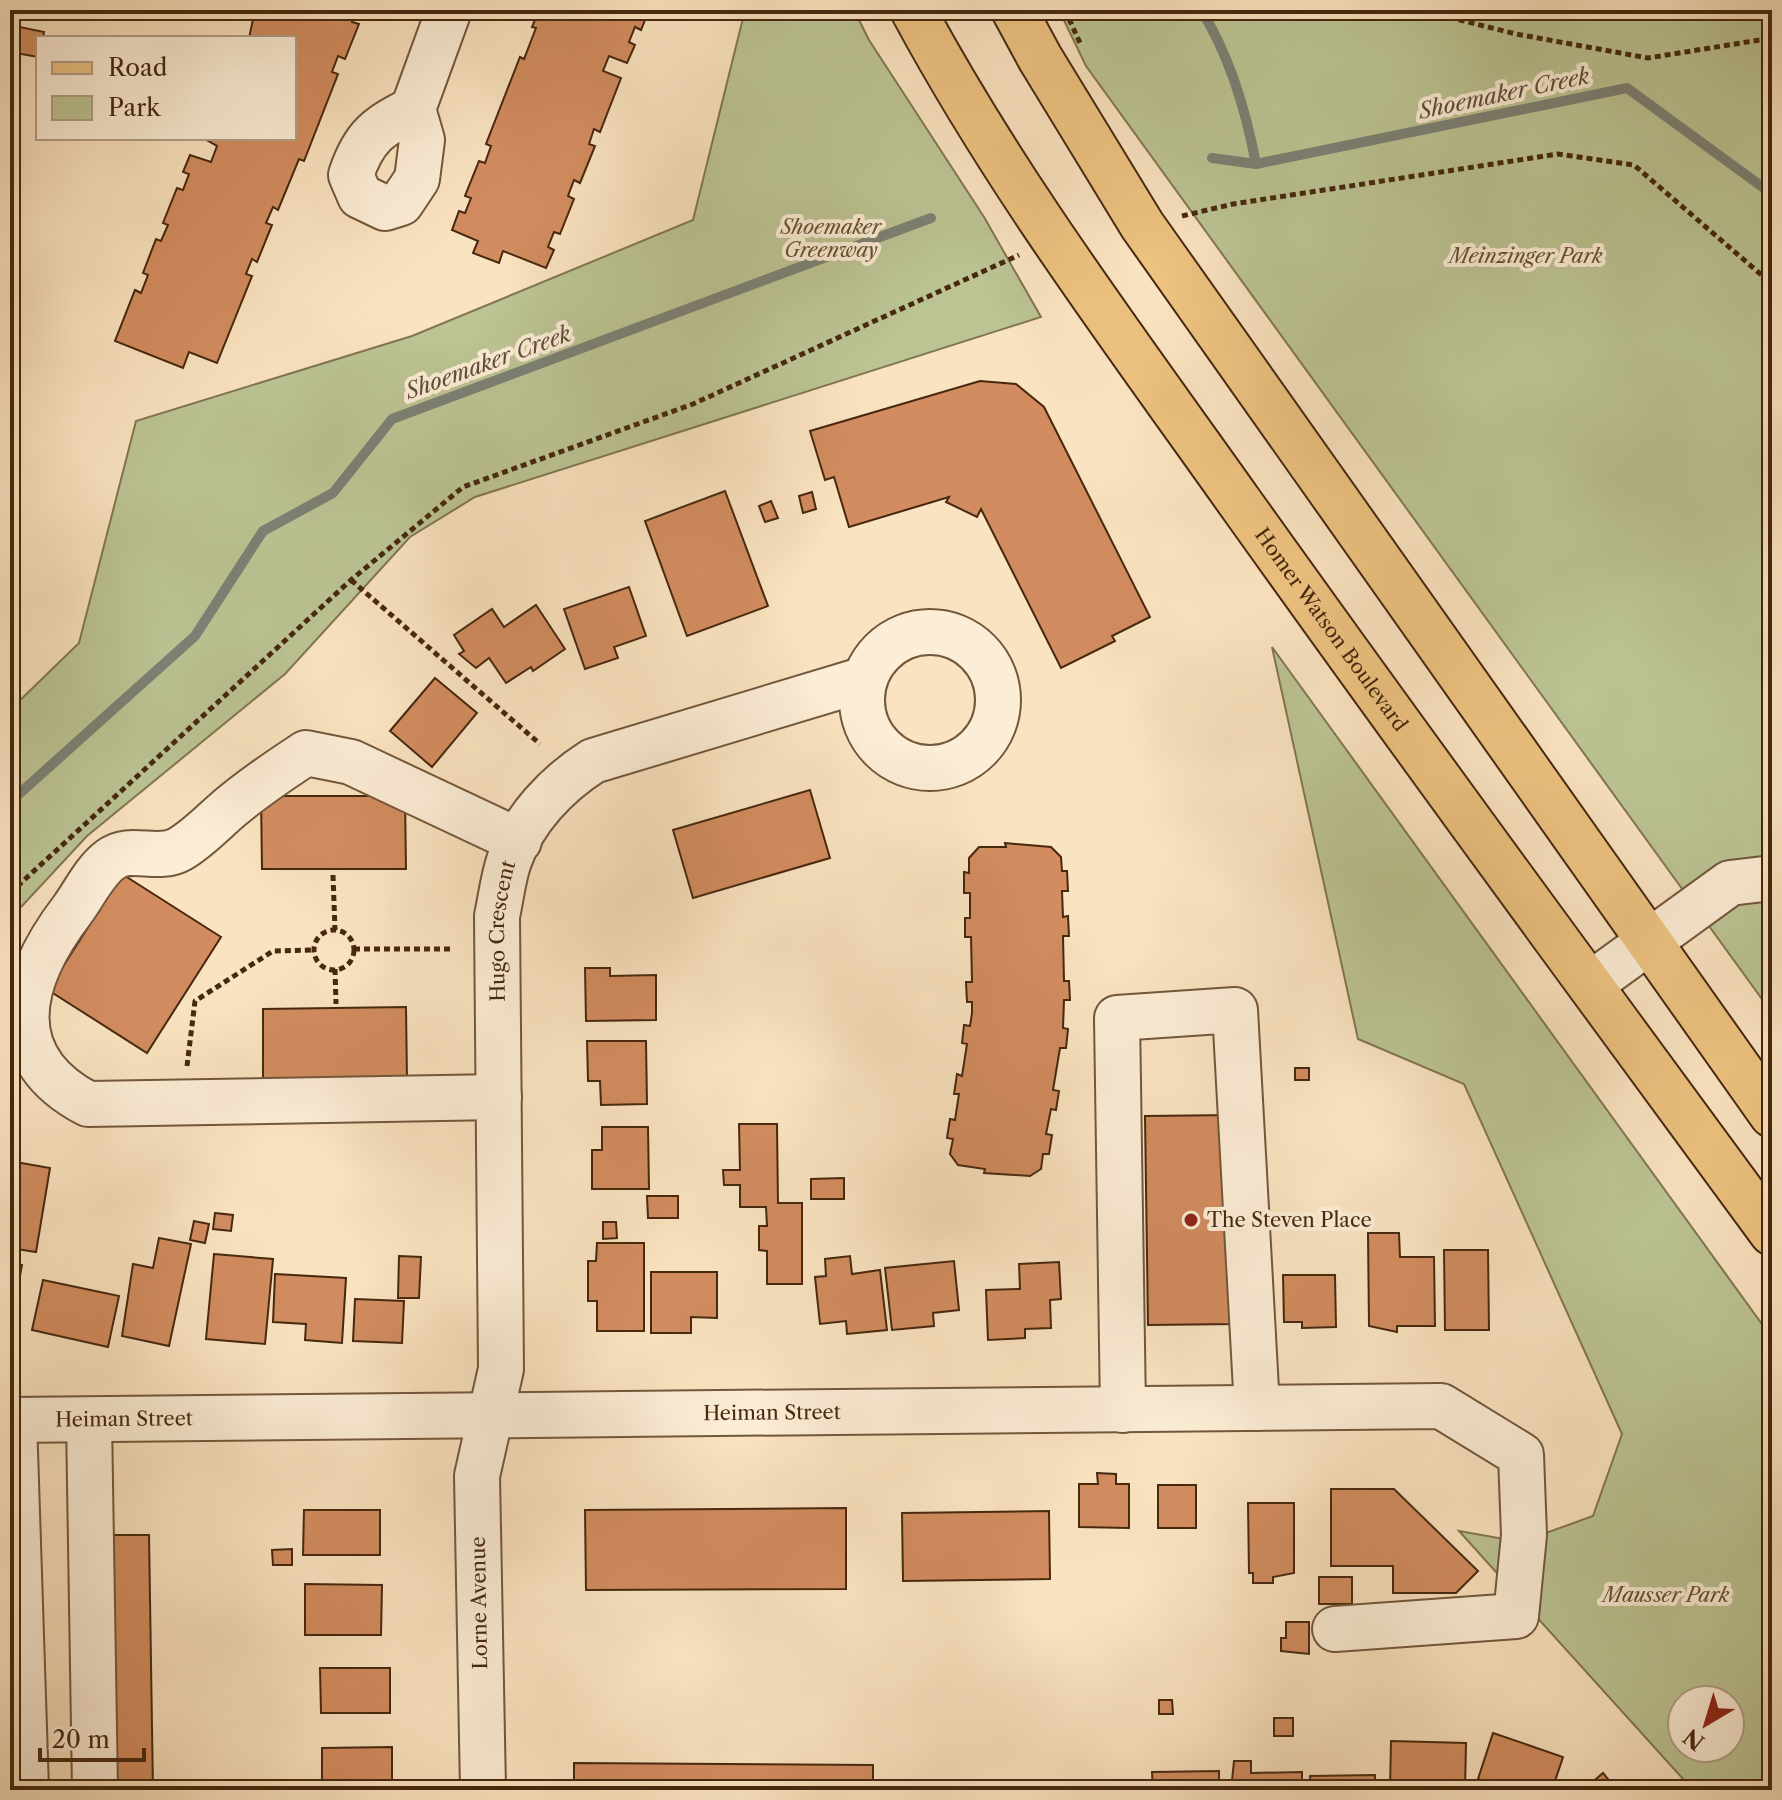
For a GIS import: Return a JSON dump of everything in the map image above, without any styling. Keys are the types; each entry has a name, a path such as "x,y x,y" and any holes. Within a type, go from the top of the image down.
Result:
{"main road":[{"name":"Homer Watson Boulevard","path":"913,10 1051,238 1319,613 1772,1233"},
{"path":"1014,10 1142,225 1647,943 1772,1115"}],"street":[{"path":"413,109 449,10"},
{"name":"Hugo Crescent","path":"489,1418 501,1369 497,916 509,860 538,808 573,774 593,761 865,679"},
{"path":"499,1097 88,1104 63,1094 26,1062 19,1033 29,976 54,933 110,859 132,852 159,855 179,850 262,781 306,753 351,762 519,841"},
{"path":"1592,983 1730,883 1772,878"},
{"path":"1123,1410 1117,1018 1235,1010 1257,1408"},
{"name":"Heiman Street","path":"12,1420 489,1418 1441,1406 1521,1455 1524,1535 1516,1616 1335,1629"},
{"name":"Lorne Avenue","path":"483,1790 477,1476 489,1418"},
{"path":"12,1420 26,1790"},
{"path":"89,1420 95,1790"}],"path":[{"path":"1420,10 1516,34 1648,58 1772,38"},
{"path":"1142,225 1233,204 1558,154 1634,165 1772,284"},
{"path":"10,893 351,580 463,487 693,404 976,278 1051,238"},
{"path":"351,580 540,744"},
{"path":"333,875 335,930"},
{"path":"335,930 350,938 354,949 346,965 335,969 318,962 314,950 323,933 335,930"},
{"path":"354,949 453,949"},
{"path":"182,1103 195,1001 273,951 314,950"},
{"path":"335,969 336,1004"}],"green space":[{"name":"Shoemaker Greenway","path":"745,10 854,10 869,40 984,217 1041,317 475,497 410,537 285,674 87,836 10,919 10,710 79,643 136,421 412,336 693,220"},
{"name":"Meinzinger Park","path":"1059,10 1772,10 1772,1013 1086,66"},
{"name":"Mausser Park","path":"1272,647 1772,1338 1772,1790 1693,1790 1670,1764 1746,1764 1746,1684 1666,1684 1666,1760 1459,1531 1521,1542 1593,1516 1622,1434 1464,1084 1358,1039"}],"building":[{"path":"255,10 357,10 352,22 359,24 345,59 338,56 332,72 338,74 304,161 299,159 278,210 273,207 266,223 272,225 257,262 252,259 246,274 252,276 217,363 189,352 183,368 115,341 135,290 141,293 148,275 143,273 156,239 161,241 168,225 163,223 177,188 183,190 189,174 183,172 190,155 211,162 217,146 206,140 296,140 296,36 249,36"},
{"path":"539,10 649,10 641,30 635,27 629,42 635,45 627,63 609,56 603,71 621,78 600,132 594,129 589,144 595,146 580,183 574,180 568,196 574,199 560,234 554,232 548,247 554,250 546,268 503,251 499,263 473,253 478,241 452,230 459,211 465,213 471,198 465,196 479,161 485,163 491,146 486,144 520,57 524,59 536,28 532,27"},
{"path":"10,25 44,32 43,36 36,36 36,57 10,52"},
{"path":"980,381 1016,384 1044,407 1150,617 1112,636 1115,641 1061,668 981,509 977,517 946,502 949,497 849,527 834,477 825,480 810,431"},
{"path":"725,491 768,606 687,636 645,521"},
{"path":"812,492 816,509 803,513 799,496"},
{"path":"771,501 778,518 765,522 759,506"},
{"path":"629,587 646,636 614,647 618,658 585,669 564,609"},
{"path":"536,605 565,649 533,671 531,667 506,683 489,658 476,668 459,654 464,651 454,635 492,609 504,627"},
{"path":"435,678 477,713 432,767 390,731"},
{"path":"810,790 830,858 693,898 673,830"},
{"path":"261,796 405,796 406,869 262,869"},
{"path":"1005,843 1051,847 1061,857 1062,871 1067,871 1068,891 1062,891 1063,917 1068,916 1069,936 1063,936 1064,981 1069,981 1070,1000 1064,1000 1063,1028 1068,1029 1066,1048 1060,1048 1053,1090 1059,1091 1056,1110 1051,1109 1046,1134 1052,1135 1049,1154 1043,1154 1041,1169 1030,1176 984,1173 985,1169 958,1165 950,1154 953,1139 947,1138 950,1119 955,1120 959,1094 954,1094 957,1074 962,1076 967,1044 962,1043 964,1025 970,1026 972,1013 972,1002 967,1002 966,982 972,982 971,937 965,937 965,918 970,918 970,893 964,893 964,872 969,873 969,858 979,847 1006,847"},
{"path":"122,874 221,937 147,1053 48,990"},
{"path":"585,968 610,968 610,976 656,975 656,1020 586,1021"},
{"path":"406,1007 407,1080 263,1082 263,1009"},
{"path":"587,1041 646,1041 647,1104 601,1105 600,1081 588,1081"},
{"path":"1295,1068 1309,1068 1309,1080 1295,1080"},
{"name":"The Steven Place","path":"1234,1115 1237,1324 1148,1325 1145,1116"},
{"path":"739,1124 777,1124 778,1203 802,1203 802,1284 767,1284 767,1251 759,1250 759,1226 767,1226 766,1207 740,1207 740,1185 724,1185 723,1170 740,1170"},
{"path":"602,1127 648,1127 649,1189 592,1189 592,1150 602,1150"},
{"path":"10,1161 50,1168 36,1252 10,1248"},
{"path":"844,1178 844,1199 811,1199 811,1179"},
{"path":"647,1196 678,1196 678,1218 648,1218"},
{"path":"215,1213 233,1215 231,1231 213,1229"},
{"path":"194,1221 209,1224 205,1243 190,1240"},
{"path":"603,1222 616,1222 617,1238 603,1239"},
{"path":"1368,1233 1399,1233 1400,1257 1434,1257 1435,1326 1397,1326 1397,1332 1369,1326"},
{"path":"159,1238 191,1244 169,1346 122,1336 133,1264 153,1268"},
{"path":"597,1243 644,1243 644,1331 597,1331 597,1301 588,1301 588,1261 596,1261"},
{"path":"1444,1250 1488,1250 1489,1330 1445,1330"},
{"path":"214,1254 273,1259 265,1344 206,1339"},
{"path":"399,1256 421,1257 419,1298 398,1298"},
{"path":"850,1256 852,1274 880,1270 887,1330 847,1334 846,1321 820,1324 815,1277 826,1276 825,1259"},
{"path":"954,1261 959,1310 933,1313 934,1326 892,1330 885,1268"},
{"path":"10,1262 22,1265 10,1330"},
{"path":"1059,1262 1061,1299 1050,1300 1051,1328 1025,1329 1025,1338 988,1340 986,1290 1020,1289 1019,1264"},
{"path":"651,1272 717,1272 717,1318 691,1317 691,1333 651,1333"},
{"path":"275,1274 346,1278 342,1343 305,1340 306,1324 273,1322"},
{"path":"1283,1275 1335,1275 1336,1327 1302,1328 1302,1322 1284,1322"},
{"path":"43,1280 119,1296 108,1347 32,1330"},
{"path":"355,1299 404,1301 402,1343 353,1341"},
{"path":"1097,1473 1116,1474 1116,1484 1129,1484 1129,1528 1079,1527 1079,1484 1098,1484"},
{"path":"1158,1485 1196,1485 1196,1528 1158,1528"},
{"path":"1331,1489 1394,1489 1478,1571 1456,1593 1393,1593 1393,1566 1331,1566"},
{"path":"1248,1503 1294,1503 1294,1573 1273,1577 1273,1583 1253,1583 1253,1573 1249,1573"},
{"path":"846,1508 846,1589 586,1590 585,1510"},
{"path":"304,1510 380,1510 380,1555 303,1555"},
{"path":"1049,1511 1050,1579 903,1581 902,1513"},
{"path":"101,1535 149,1535 153,1790 105,1790"},
{"path":"292,1549 292,1565 273,1565 272,1550"},
{"path":"1319,1577 1352,1577 1352,1604 1319,1604"},
{"path":"305,1584 382,1585 381,1635 305,1635"},
{"path":"1286,1622 1309,1622 1309,1654 1281,1651 1281,1638 1286,1638"},
{"path":"320,1668 390,1668 390,1713 321,1713"},
{"path":"1159,1700 1172,1700 1173,1714 1159,1714"},
{"path":"1274,1718 1293,1718 1293,1736 1274,1736"},
{"path":"1493,1733 1563,1757 1552,1790 1499,1790 1500,1787 1478,1779"},
{"path":"1391,1741 1466,1743 1465,1790 1390,1790"},
{"path":"392,1747 392,1790 322,1790 322,1748"},
{"path":"1234,1761 1251,1761 1251,1773 1302,1772 1302,1790 1231,1790"},
{"path":"574,1763 873,1765 873,1790 574,1790"},
{"path":"1219,1771 1219,1790 1153,1790 1152,1772"},
{"path":"1603,1773 1617,1790 1583,1790"},
{"path":"1375,1775 1375,1790 1310,1790 1310,1776"}],"waterway":[{"path":"1201,10 1236,84 1256,164"},
{"name":"Shoemaker Creek","path":"1212,158 1256,164 1627,88 1772,194"},
{"name":"Shoemaker Creek","path":"10,802 195,636 263,531 333,493 392,419 931,218"}],"place":[{"name":"The Steven Place","path":"1191,1220"}]}
